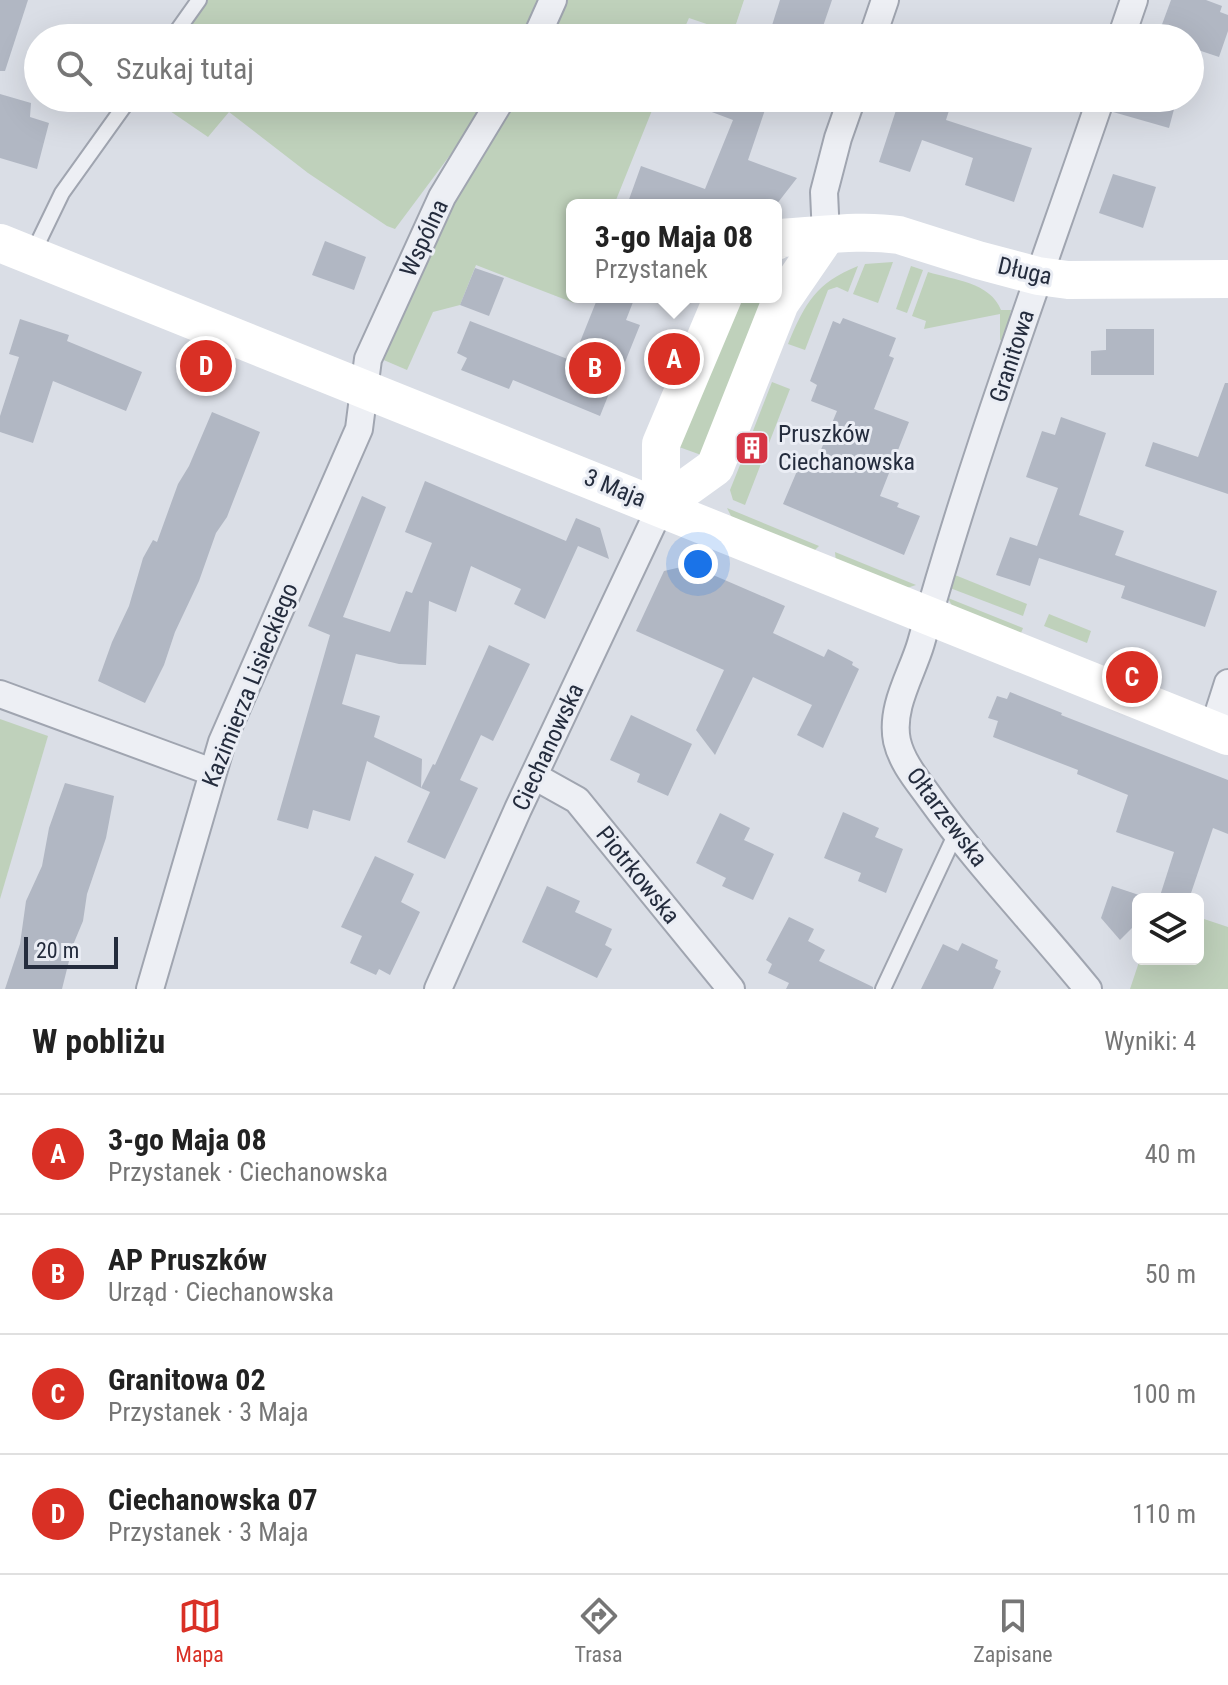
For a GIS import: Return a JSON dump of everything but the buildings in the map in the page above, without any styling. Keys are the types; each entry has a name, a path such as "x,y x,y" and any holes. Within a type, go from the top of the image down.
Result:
{"street":[{"path":"542,24 553,0"},
{"path":"877,24 885,0"},
{"path":"1126,24 1134,0"},
{"name":"Wspólna","path":"363,387 368,359 442,197 494,112"},
{"path":"782,238 826,236 824,192 847,112"},
{"name":"Granitowa","path":"927,615 1038,276 1096,112"},
{"name":"Długa","path":"826,236 862,231 899,235 1038,276 1108,282 1228,279"},
{"name":"Ciechanowska","path":"782,300 826,236"},
{"name":"3 Maja","path":"16,249 1220,733"},
{"name":"Ciechanowska","path":"438,989 661,506 661,444 720,303"},
{"name":"Ciechanowska","path":"661,506 715,467 780,303"},
{"name":"Kazimierza Lisieckiego","path":"150,989 222,742 359,429 363,387"},
{"name":"Ołtarzewska","path":"927,615 921,643 899,705 897,741 907,765 956,833 1088,989"},
{"path":"1220,733 1228,683"},
{"path":"0,694 212,772"},
{"name":"Piotrkowska","path":"534,776 577,800 731,989"}],"lane":[{"path":"182,24 199,0"},
{"path":"16,249 62,193 120,112"},
{"path":"883,989 956,833"}],"green space":[{"path":"206,0 538,0 528,24 188,24"},
{"path":"560,0 744,0 736,24 707,24 689,18 686,24 550,24"},
{"path":"171,112 229,112 208,137"},
{"path":"229,112 481,112 395,229 308,173"},
{"path":"506,112 651,112 616,199 566,199 566,300 476,265 460,305 433,312 407,370 379,358 454,196"},
{"path":"893,262 878,303 853,294 865,264"},
{"path":"858,266 848,292 837,287 828,290 805,350 788,344 800,317 822,287"},
{"path":"911,266 923,270 907,313 896,309"},
{"path":"928,272 980,288 989,293 1001,310 1011,310 1004,342 1000,340 1000,314 924,329 926,321 912,316"},
{"path":"732,303 766,303 704,456 679,447"},
{"path":"772,382 790,389 745,505 733,500 730,490 744,455 755,458 761,440 751,436"},
{"path":"727,508 819,546 813,552 732,518"},
{"path":"835,552 916,585 904,589 836,562"},
{"path":"955,575 1027,604 1023,616 950,588"},
{"path":"948,598 1023,628 1021,633 953,608"},
{"path":"1049,614 1091,631 1087,643 1044,626"},
{"path":"0,719 48,736 0,899"},
{"path":"1204,919 1228,927 1228,989 1130,989 1138,965 1204,965"}],"place":[{"name":"3-go Maja 08","path":"674,359"},
{"name":"Ciechanowska 07","path":"206,366"},
{"name":"AP Pruszków","path":"595,368"},
{"name":"Pruszków Ciechanowska","path":"752,448"},
{"name":"Granitowa 02","path":"1132,677"}]}
